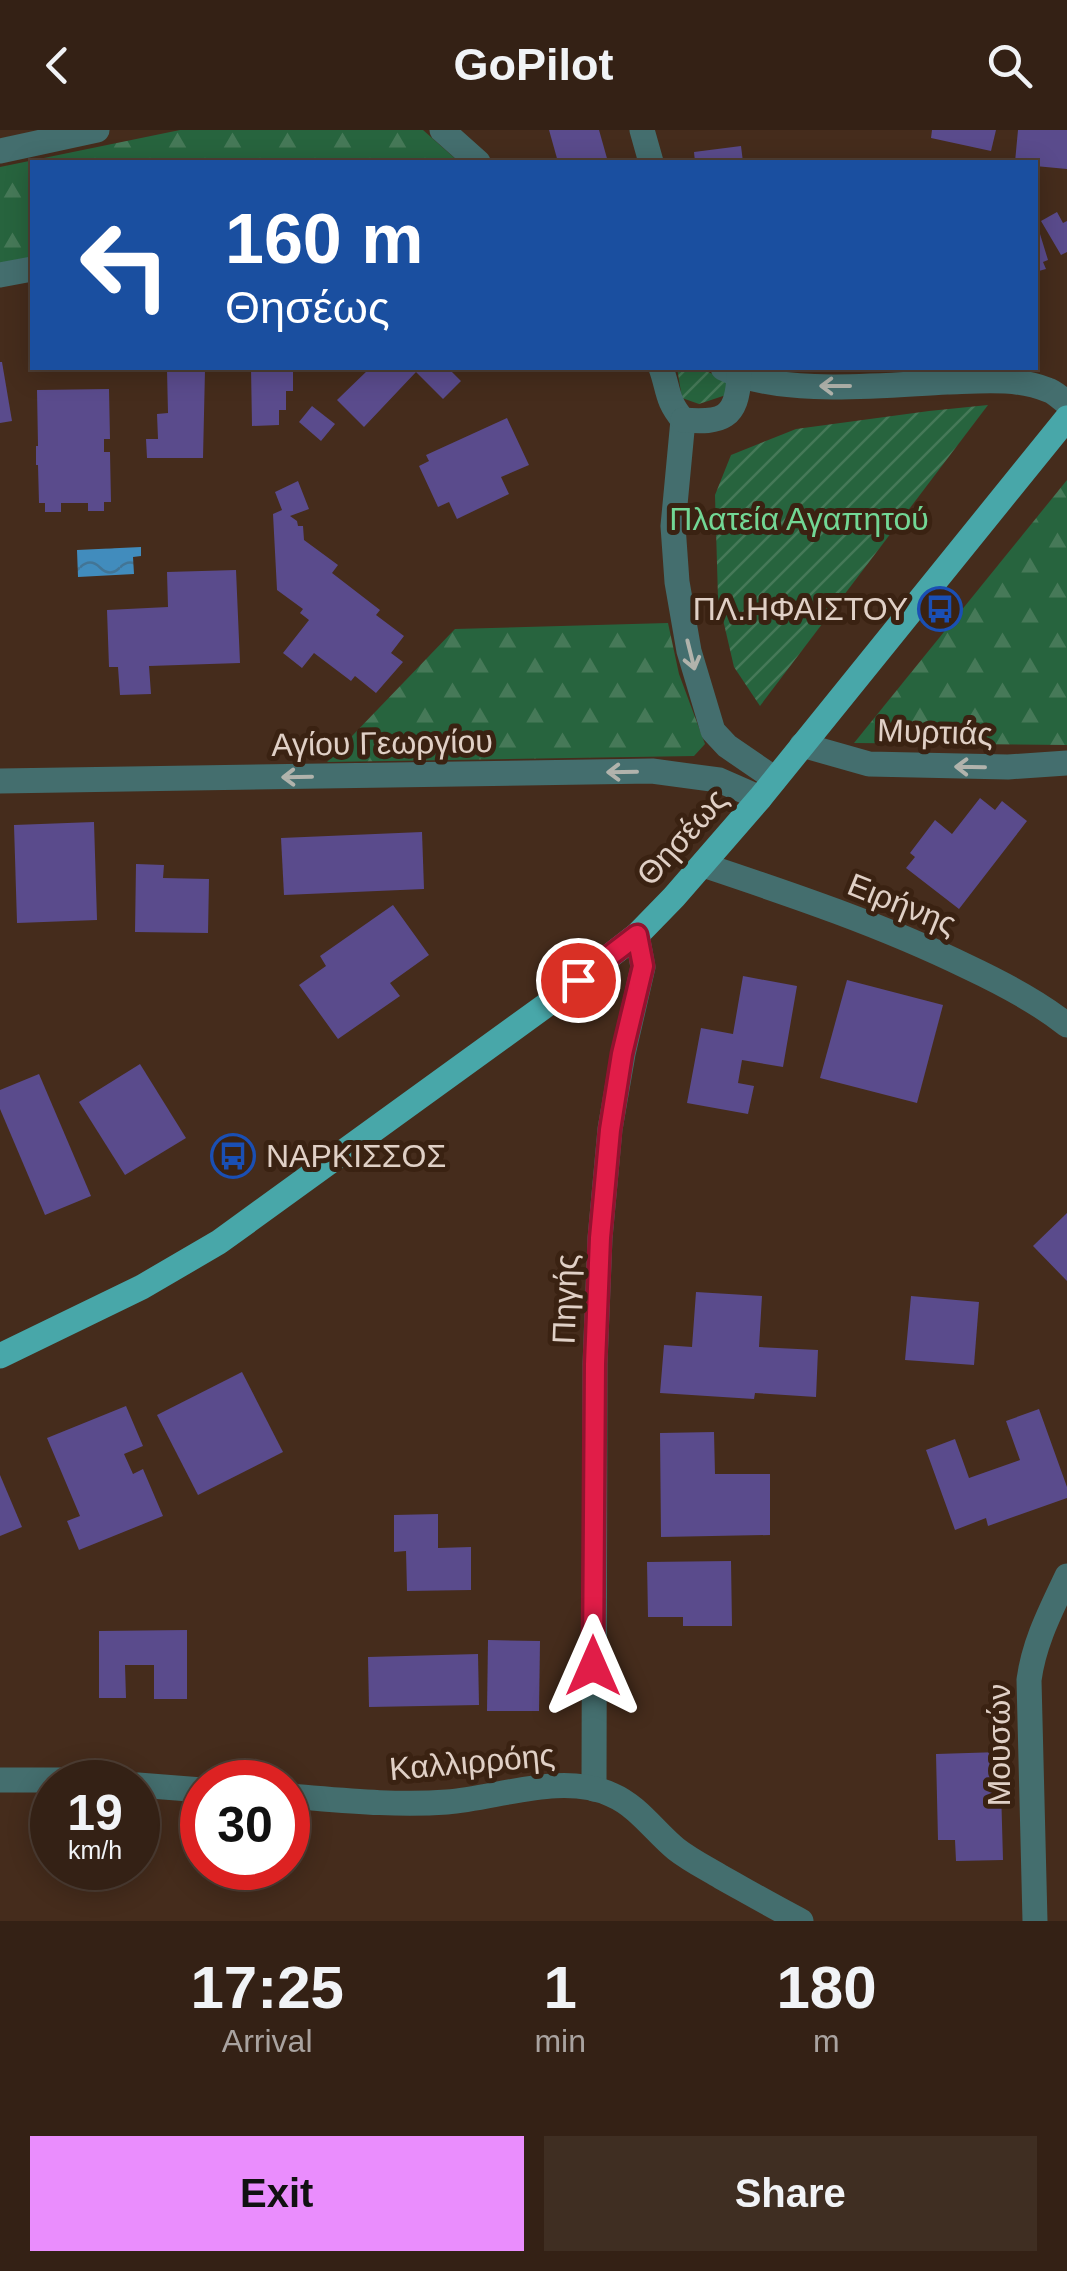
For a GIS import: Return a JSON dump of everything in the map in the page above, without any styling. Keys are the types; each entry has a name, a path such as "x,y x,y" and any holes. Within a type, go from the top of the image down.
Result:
{"main road":[{"name":"Θησέως","path":"0,1356 142,1287 218,1242 637,935 768,788 1067,418"}],"street":[{"path":"0,151 97,130"},
{"path":"442,130 476,160"},
{"path":"642,130 650,160"},
{"path":"0,275 30,269"},
{"path":"662,370 670,404 682,420 673,526 677,582 690,651 713,731 768,788"},
{"path":"682,420 710,422 723,416 735,404 731,372 790,386 1004,380 1049,390 1067,403"},
{"name":"Μυρτιάς","path":"802,745 869,764 1008,768 1067,763"},
{"name":"Αγίου Γεωργίου","path":"0,781 652,771 768,788"},
{"name":"Ειρήνης","path":"703,865 907,938 994,980 1067,1025"},
{"name":"Πηγής","path":"594,1789 595,1364 600,1238 613,1110 643,966 637,935"},
{"name":"Μουσών","path":"1035,1921 1029,1680 1044,1624 1067,1576"},
{"path":"0,1780 30,1780"},
{"name":"Καλλιρρόης","path":"310,1798 422,1803 523,1789 594,1789 613,1794 688,1857 801,1921"}],"green space":[{"path":"180,130 423,130 457,160 34,160"},
{"path":"30,161 30,257 0,263 0,167"},
{"path":"677,370 703,370 733,382 726,395 699,404 682,398"},
{"name":"Πλατεία Αγαπητού","path":"988,405 760,706 734,667 718,598 715,495 731,455 796,429"},
{"path":"1067,480 1067,745 854,743"},
{"path":"668,623 679,674 705,744 694,756 327,762 455,629"}],"water":[{"path":"141,547 141,556 133,557 134,574 78,577 77,550"}],"building":[{"path":"549,130 599,130 607,160 557,160"},
{"path":"932,130 996,130 991,151 931,138"},
{"path":"1018,130 1067,130 1067,169 1038,166 1038,160 1015,160"},
{"path":"741,146 743,160 695,160 694,152"},
{"path":"1057,212 1063,223 1067,221 1067,252 1061,255 1041,221"},
{"path":"1038,234 1048,260 1043,262 1046,269 1038,271"},
{"path":"0,362 12,421 0,423"},
{"path":"167,370 205,370 203,458 147,458 146,439 158,439 157,414 168,413"},
{"path":"251,370 293,370 293,391 286,391 286,410 279,410 279,425 252,426"},
{"path":"368,370 450,370 461,381 443,399 416,372 364,427 337,400"},
{"path":"109,389 110,439 104,439 104,452 110,452 111,502 104,502 104,511 88,511 88,503 61,503 61,512 45,512 45,503 39,503 36,465 37,390"},
{"path":"312,406 335,424 321,441 299,422"},
{"path":"507,418 529,465 501,477 509,494 457,519 449,502 438,507 419,466 429,461 426,455"},
{"path":"298,481 309,509 290,516 298,526 303,526 304,540 338,565 332,573 380,610 376,615 404,636 391,653 403,662 376,693 355,676 351,681 314,653 302,668 283,653 309,620 300,613 303,609 277,590 273,514 282,510 275,492"},
{"path":"236,570 240,663 149,666 151,694 120,695 118,667 109,667 107,610 168,607 167,572"},
{"path":"980,798 995,810 1002,801 1027,821 959,909 906,868 915,857 910,853 935,820 952,834"},
{"path":"94,822 97,920 17,923 14,825"},
{"path":"422,832 424,889 284,895 281,838"},
{"path":"136,864 164,865 163,878 209,879 208,933 135,932"},
{"path":"393,905 429,955 390,983 400,996 338,1039 299,985 326,966 320,956"},
{"path":"743,976 797,986 783,1067 742,1060 738,1083 754,1086 748,1114 687,1103 701,1028 733,1034"},
{"path":"847,980 943,1005 917,1103 820,1078"},
{"path":"140,1064 186,1138 125,1175 79,1102"},
{"path":"39,1074 91,1196 45,1215 0,1109 0,1090"},
{"path":"1067,1213 1067,1281 1033,1246"},
{"path":"696,1292 762,1296 759,1347 818,1350 816,1397 755,1393 754,1399 660,1393 664,1345 692,1347"},
{"path":"911,1296 979,1302 974,1365 905,1360"},
{"path":"242,1372 283,1452 198,1495 157,1415"},
{"path":"126,1406 143,1446 124,1454 133,1474 143,1469 163,1516 79,1550 67,1521 80,1516 47,1438"},
{"path":"1039,1409 1067,1487 1067,1498 988,1526 986,1518 955,1530 926,1450 955,1439 969,1478 1020,1460 1006,1421"},
{"path":"714,1432 715,1474 770,1474 770,1535 661,1537 660,1433"},
{"path":"0,1475 22,1527 0,1536"},
{"path":"438,1514 438,1548 471,1547 471,1590 407,1591 406,1551 394,1552 394,1515"},
{"path":"731,1561 732,1626 683,1626 683,1617 648,1617 647,1562"},
{"path":"187,1630 187,1699 154,1699 154,1665 125,1665 126,1698 99,1698 99,1631"},
{"path":"488,1640 540,1641 539,1711 487,1711"},
{"path":"478,1654 479,1705 369,1707 368,1657"},
{"path":"1000,1752 1003,1860 956,1861 955,1840 938,1840 936,1754"}],"place":[{"name":"ΠΛ.ΗΦΑΙΣΤΟΥ","path":"940,609"},
{"name":"ΝΑΡΚΙΣΣΟΣ","path":"233,1156"}],"route":[{"path":"578,980 637,935 643,966 622,1054 600,1238 593,1666"}]}
